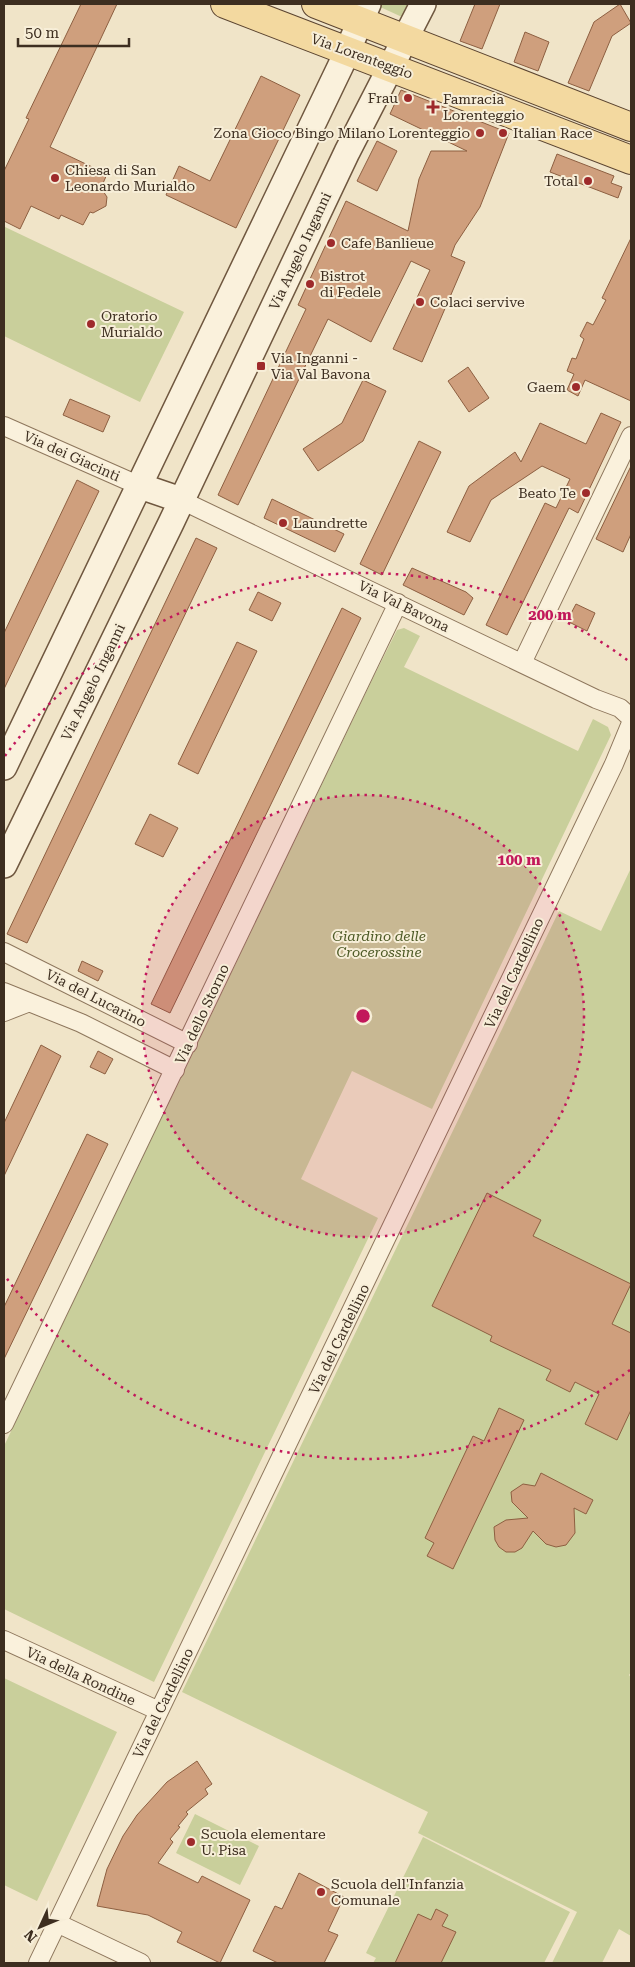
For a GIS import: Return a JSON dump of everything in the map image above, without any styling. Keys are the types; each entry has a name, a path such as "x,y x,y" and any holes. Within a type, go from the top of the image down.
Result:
{"main road":[{"name":"Via Lorenteggio","path":"225,4 347,52 390,66 500,108 631,160"},
{"path":"316,4 364,12 406,38 631,127"}],"street":[{"name":"Via Angelo Inganni","path":"4,865 390,66 423,4"},
{"path":"4,767 347,52 364,12"},
{"path":"500,108 511,80"},
{"name":"Via dei Giacinti","path":"4,426 140,486"},
{"path":"522,663 631,436"},
{"path":"140,486 181,500"},
{"name":"Via Val Bavona","path":"181,500 626,712"},
{"name":"Via dello Storno","path":"4,1424 398,603"},
{"name":"Via del Cardellino","path":"38,1963 402,1210 614,764 631,723 626,712"},
{"name":"Via del Lucarino","path":"4,952 188,1044"},
{"name":"Via del Lucarino","path":"4,992 27,1003 81,1023 175,1070"},
{"path":"4,1012 27,1003"},
{"name":"Via della Rondine","path":"4,1640 159,1711"},
{"path":"58,1923 141,1963"}],"green space":[{"path":"379,4 408,4 402,17 378,6"},
{"name":"Oratorio Murialdo","path":"5,227 184,312 140,402 4,336"},
{"name":"Giardino delle Crocerossine","path":"404,628 420,636 404,667 578,751 593,719 608,727 611,735 432,1109 352,1071 301,1179 378,1218 154,1682 4,1609 4,1446 374,676 397,630"},
{"path":"631,868 631,1672 629,1675 631,1678 631,1936 619,1929 602,1963 552,1963 577,1912 418,1833 428,1812 182,1692 559,911 601,931"},
{"path":"4,1678 117,1732 37,1901 4,1885"},
{"path":"195,1814 259,1846 240,1885 176,1853"},
{"path":"423,1837 570,1912 544,1963 373,1963 376,1958 366,1953"}],"building":[{"path":"81,4 117,4 50,147 107,174 101,188 107,197 106,206 93,213 90,212 83,225 61,215 59,219 31,206 20,229 4,221 4,171 29,119 26,118"},
{"path":"475,4 500,4 482,49 460,41"},
{"path":"620,4 631,23 612,36 589,91 568,83 594,22"},
{"path":"525,32 549,42 538,71 514,62"},
{"path":"261,76 300,95 236,228 166,195 179,166 210,181"},
{"path":"401,90 509,133 480,207 455,245 451,256 465,262 422,362 393,349 430,270 411,261 371,342 328,319 238,505 218,495 306,309 298,305 346,201 408,231 419,179 431,151 467,151 390,114"},
{"path":"377,141 397,151 377,191 357,181"},
{"path":"557,154 614,176 611,183 622,187 618,198 550,172"},
{"path":"631,238 631,401 585,380 578,396 567,390 574,374 567,371 572,358 576,359 584,339 580,336 587,322 593,325 606,300 602,298"},
{"path":"468,367 489,398 469,412 448,381"},
{"path":"363,380 386,391 363,441 318,471 303,449 342,423"},
{"path":"70,399 110,416 103,432 63,415"},
{"path":"601,413 621,422 578,513 569,508 507,635 486,625 545,503 556,508 570,479 542,466 491,500 470,542 447,532 469,486 515,452 521,462 540,423 586,444"},
{"path":"419,441 441,452 382,575 360,564"},
{"path":"631,466 631,534 623,552 596,539"},
{"path":"77,480 99,491 4,689 4,633"},
{"path":"272,499 344,534 335,552 264,518"},
{"path":"196,538 217,548 27,943 7,934"},
{"path":"412,568 466,592 473,598 464,615 403,585"},
{"path":"258,592 281,603 272,621 249,610"},
{"path":"576,604 595,613 587,631 567,621"},
{"path":"342,608 361,618 170,1013 151,1004"},
{"path":"237,642 257,651 198,774 178,764"},
{"path":"150,814 178,828 163,857 135,844"},
{"path":"82,961 103,971 98,981 78,971"},
{"path":"41,1045 61,1056 4,1176 4,1123"},
{"path":"98,1051 113,1059 105,1074 90,1067"},
{"path":"87,1134 108,1144 4,1359 4,1307"},
{"path":"487,1193 541,1220 533,1236 631,1284 612,1324 631,1333 631,1410 617,1440 585,1424 599,1394 575,1382 570,1392 546,1380 551,1370 490,1341 492,1336 432,1306"},
{"path":"499,1408 524,1420 453,1569 427,1556 434,1543 425,1538 473,1436 484,1441"},
{"path":"541,1473 593,1500 586,1514 574,1508 575,1533 566,1545 556,1547 546,1544 533,1531 522,1548 515,1552 506,1552 499,1547 495,1540 494,1527 506,1520 528,1518 512,1502 511,1492 523,1484 535,1486"},
{"path":"197,1761 212,1784 205,1789 208,1794 186,1812 188,1814 170,1839 173,1842 158,1863 198,1883 202,1876 250,1900 220,1963 177,1942 182,1932 148,1915 97,1906 107,1869 123,1836 137,1815 167,1782"},
{"path":"299,1873 344,1897 328,1931 338,1935 324,1963 278,1963 253,1951 275,1906 282,1909"},
{"path":"436,1909 448,1915 442,1926 456,1932 441,1963 395,1963 418,1914 431,1920"}],"place":[{"name":"Frau","path":"408,98"},
{"name":"Famracia Lorenteggio","path":"433,107"},
{"name":"Zona Gioco Bingo Milano Lorenteggio","path":"480,133"},
{"name":"Italian Race","path":"503,133"},
{"name":"Chiesa di San Leonardo Murialdo","path":"55,178"},
{"name":"Total","path":"588,181"},
{"name":"Cafe Banlieue","path":"331,243"},
{"name":"Bistrot di Fedele","path":"310,284"},
{"name":"Colaci servive","path":"420,302"},
{"name":"Oratorio Murialdo","path":"91,324"},
{"name":"Via Inganni - Via Val Bavona","path":"261,366"},
{"name":"Gaem","path":"576,387"},
{"name":"Beato Te","path":"586,493"},
{"name":"Laundrette","path":"283,523"},
{"name":"Scuola elementare U. Pisa","path":"191,1842"},
{"name":"Scuola dell'Infanzia Comunale","path":"321,1892"}]}
